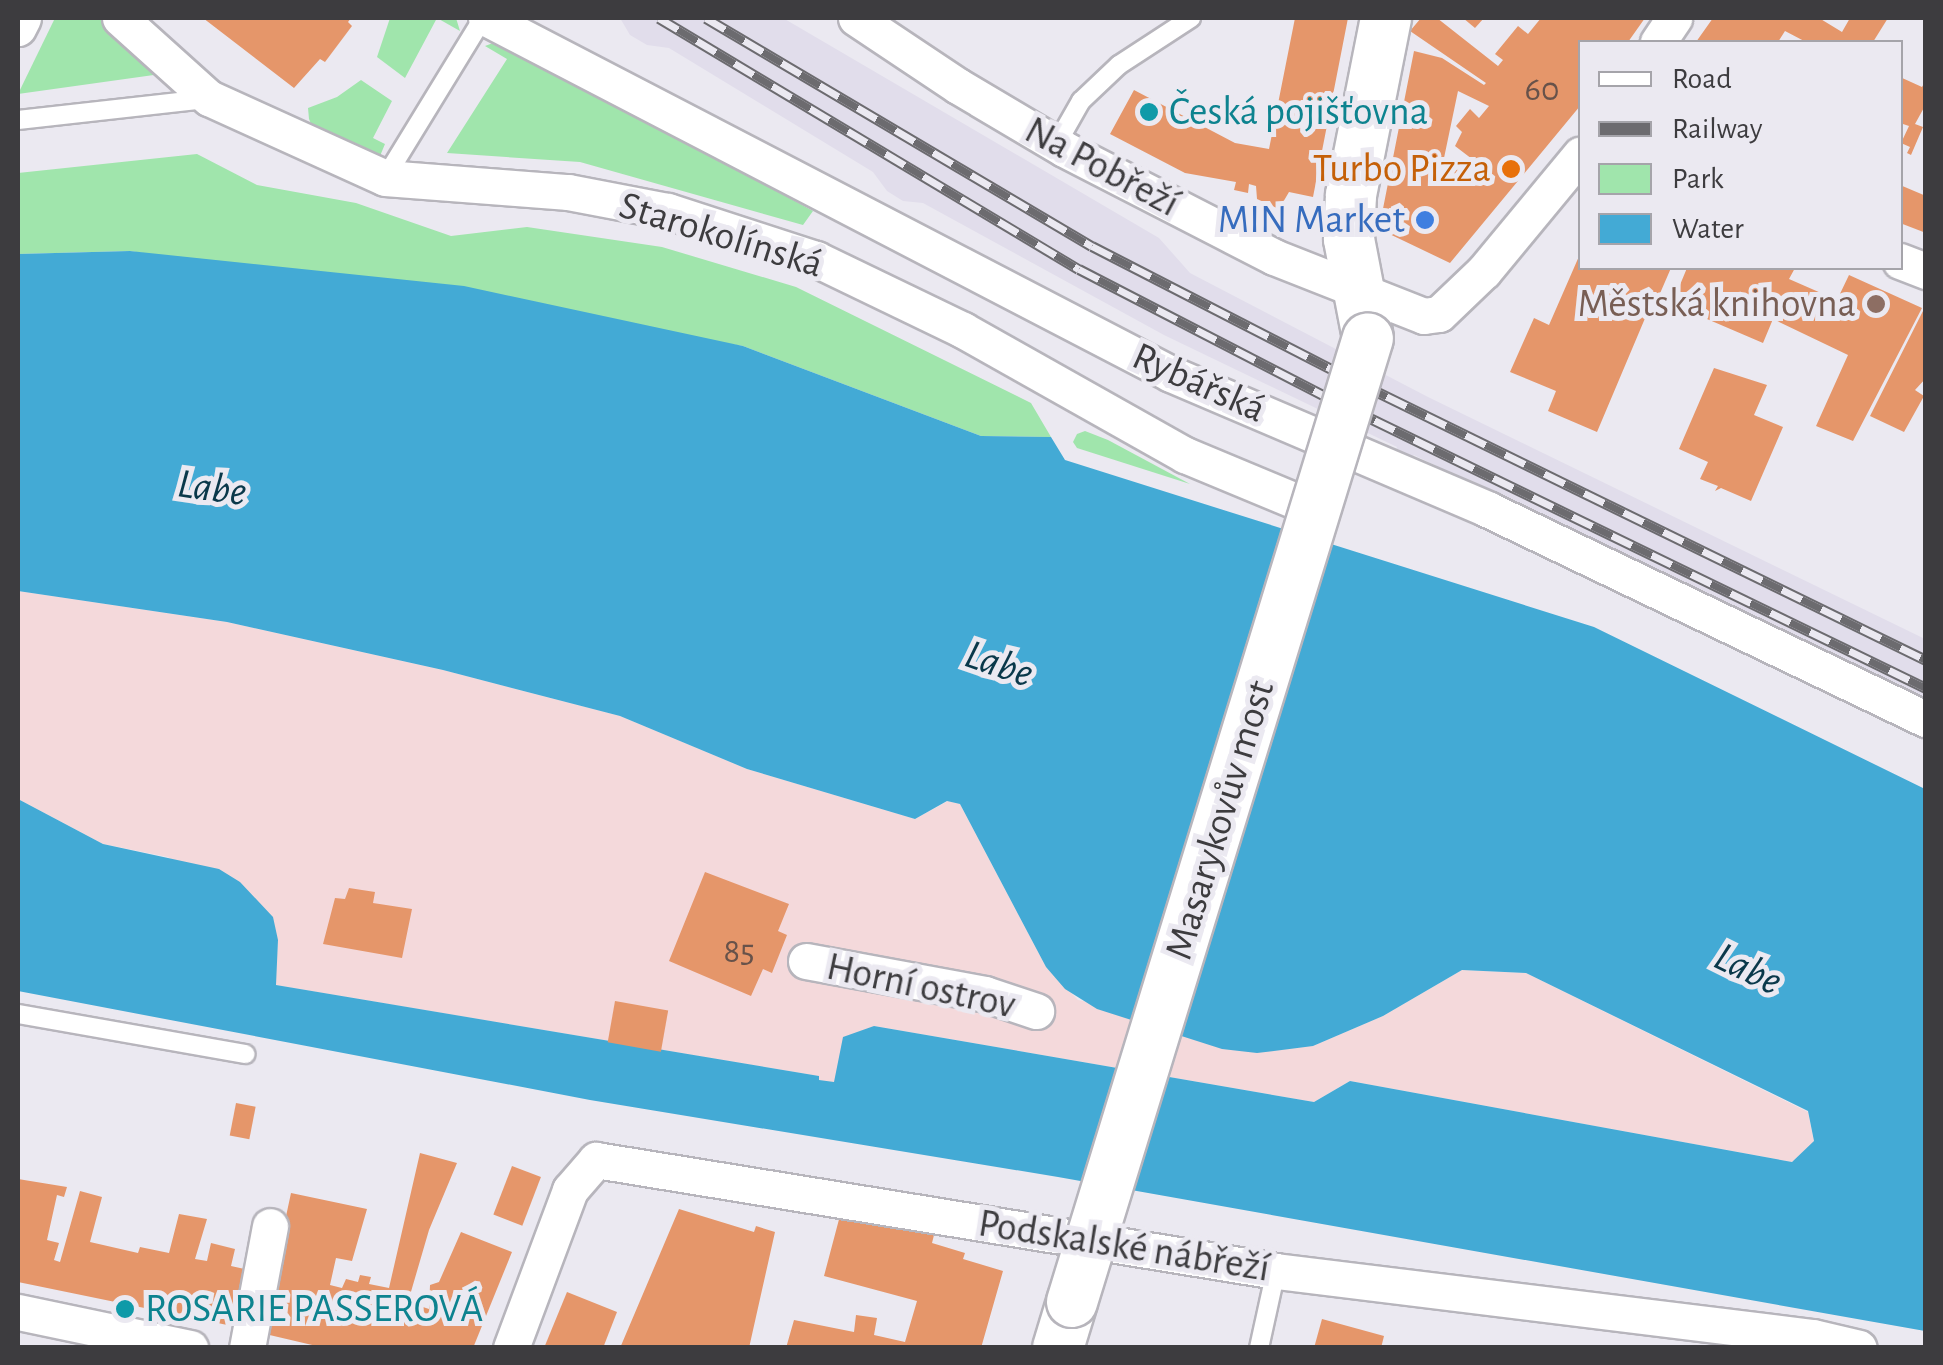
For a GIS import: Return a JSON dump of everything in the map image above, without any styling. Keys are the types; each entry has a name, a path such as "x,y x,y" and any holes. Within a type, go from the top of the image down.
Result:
{"street":[{"path":"18,28 23,18"},
{"name":"Starokolínská","path":"120,18 209,98 385,178 568,192 668,212 816,259 963,330 1184,455 1298,502"},
{"name":"Rybářská","path":"485,18 1172,374 1488,509 1926,719"},
{"name":"Na Pobřeží","path":"856,18 1056,145 1274,257 1364,316 1438,314 1484,271 1578,156"},
{"path":"1364,316 1349,238 1350,196 1386,18"},
{"path":"1659,40 1674,18"},
{"name":"Masarykovův most","path":"1066,1325 1298,502 1364,316"},
{"name":"Horní ostrov","path":"806,961 985,994 1036,1010"},
{"name":"Podskalské nábřeží","path":"510,1348 570,1190 596,1160 1276,1271 1813,1337 1858,1348"},
{"path":"247,1348 270,1226"},
{"path":"18,1312 103,1339 189,1347"}],"lane":[{"path":"385,178 485,18"},
{"path":"1056,145 1082,101 1119,66 1191,18"},
{"path":"18,120 209,98"},
{"path":"18,1014 246,1054"},
{"path":"1259,1348 1276,1271"}],"shaded area":[{"path":"620,18 783,18 1159,238 1190,273 1428,397 1925,639 1925,705 1414,455 1409,461 1395,454 1397,447 1164,335 923,203 903,201 887,191 873,172 669,48 647,45 630,35"},
{"path":"18,591 227,622 443,670 620,716 747,769 915,819 948,801 960,804 1046,967 1078,1000 1313,1046 1383,1016 1462,970 1526,973 1808,1112 1814,1142 1792,1162 1350,1081 1314,1102 874,1026 835,1083 818,1080 818,1076 275,985 278,940 168,857 103,844 18,799"}],"green space":[{"path":"55,18 101,18 168,73 18,94"},
{"path":"390,18 437,18 405,78 377,57"},
{"path":"437,18 456,18 460,31"},
{"path":"501,40 813,211 803,225 580,162 447,153 507,59 485,46"},
{"path":"361,80 392,101 373,138 385,144 380,156 344,147 314,131 309,119 308,108 337,97"},
{"path":"197,154 257,185 356,203 451,236 527,227 662,247 796,287 1031,403 1051,437 981,436 743,346 130,251 18,254 18,173"},
{"path":"1085,431 1190,484 1077,448 1073,442 1077,434"}],"water":[{"name":"Labe","path":"130,251 464,286 743,346 981,436 1051,437 1065,460 1594,627 1925,789 1925,1331 1058,1177 590,1100 18,991 18,799 103,844 219,869 240,882 273,917 278,940 276,985 819,1076 819,1080 834,1082 843,1037 874,1026 1314,1102 1350,1081 1792,1162 1814,1141 1808,1111 1526,973 1462,970 1383,1016 1313,1046 1257,1053 1222,1049 1097,1009 1065,989 1046,967 960,804 947,801 915,819 747,769 620,716 443,670 227,622 18,591 18,254"}],"building":[{"path":"203,18 351,18 348,22 352,26 325,62 320,59 294,88"},
{"name":"Česká pojišťovna","path":"1295,18 1348,18 1313,197 1289,192 1279,209 1257,199 1256,186 1249,184 1248,193 1234,190 1236,182 1185,173 1110,134 1134,90 1235,143 1269,149"},
{"path":"1421,18 1437,18 1498,66 1503,60 1495,54 1518,26 1528,34 1541,18 1645,18 1629,40 1578,40 1578,108 1450,263 1379,229 1414,51 1442,58 1486,83 1410,31","holes":["1458,91 1489,106 1479,118 1470,109 1456,126 1462,132 1455,146 1472,159 1465,167 1444,158"]},
{"path":"1463,18 1484,18 1475,28"},
{"path":"1713,18 1819,18 1842,32 1850,18 1888,18 1874,40 1802,40 1785,31 1779,40 1697,40"},
{"path":"1903,78 1922,87 1926,80 1926,104 1915,124 1923,127 1911,155 1907,153 1910,147 1903,144 1909,126 1903,124"},
{"path":"1903,186 1926,196 1926,233 1903,224"},
{"path":"1578,259 1578,270 1670,270 1658,298 1654,297 1597,432 1548,411 1556,391 1510,372 1534,318 1549,325"},
{"path":"1686,270 1794,270 1789,279 1837,300 1849,275 1922,308 1853,441 1816,426 1848,355 1773,319 1763,343 1672,304"},
{"path":"1926,305 1926,378 1915,390 1924,396 1904,432 1870,416"},
{"path":"1714,368 1767,385 1754,415 1783,427 1751,501 1721,488 1715,491 1718,486 1700,479 1708,462 1679,449"},
{"path":"705,872 789,904 778,931 787,935 772,973 763,969 751,996 669,961"},
{"path":"349,888 375,892 373,903 412,909 402,958 323,944 335,898 345,899"},
{"path":"615,1001 668,1010 661,1052 608,1042"},
{"path":"236,1103 256,1107 249,1139 230,1135"},
{"path":"420,1153 457,1163 429,1230 408,1302 429,1309 430,1285 439,1282 461,1232 512,1252 473,1348 325,1348 261,1333 291,1193 367,1209 352,1261 336,1258 330,1285 342,1288 346,1279 358,1282 360,1275 371,1277 369,1284 389,1288"},
{"path":"512,1166 541,1177 522,1226 493,1215"},
{"path":"18,1179 67,1187 64,1197 57,1195 47,1240 59,1243 54,1260 60,1262 80,1191 102,1197 90,1242 138,1253 140,1247 169,1253 179,1214 207,1219 195,1259 207,1261 211,1243 235,1249 231,1266 249,1270 237,1327 18,1282"},
{"path":"842,1208 934,1235 932,1243 965,1253 963,1259 1003,1271 981,1348 786,1348 794,1320 854,1332 856,1315 877,1318 874,1335 905,1342 917,1301 824,1276"},
{"path":"679,1209 754,1232 756,1226 775,1232 749,1348 620,1348"},
{"path":"567,1292 617,1312 603,1348 544,1348"},
{"path":"1322,1319 1384,1336 1381,1348 1314,1348"}],"railway":[{"path":"659,18 1079,269 1335,401 1926,688"},
{"path":"706,18 1092,246 1347,377 1926,660"}],"place":[{"name":"Česká pojišťovna","path":"1149,112"},
{"name":"Turbo Pizza","path":"1511,169"},
{"name":"MIN Market","path":"1425,220"},
{"name":"Městská knihovna","path":"1876,304"},
{"name":"ROSARIE PASSEROVÁ","path":"125,1309"}]}
